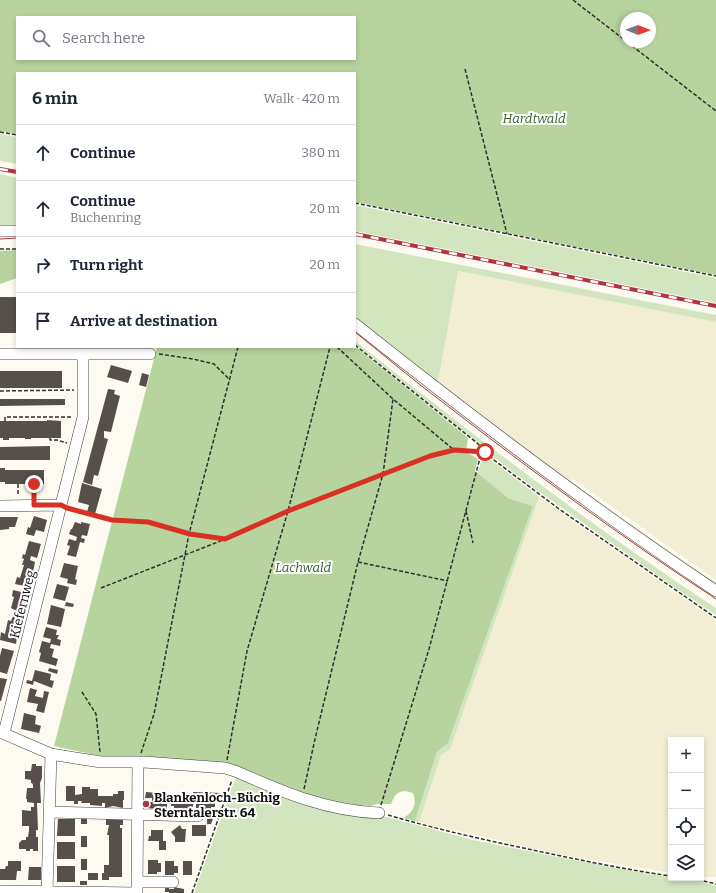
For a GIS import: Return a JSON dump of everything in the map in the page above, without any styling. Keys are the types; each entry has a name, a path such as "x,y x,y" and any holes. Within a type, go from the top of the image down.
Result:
{"street":[{"path":"0,231 16,231"},
{"path":"356,325 448,398 508,443 585,500 716,592"},
{"path":"0,354 154,354"},
{"name":"Kiefernweg","path":"2,733 83,417 83,354"},
{"path":"0,506 61,505"},
{"path":"2,733 50,754 101,762 138,762 230,769 302,799 356,812 379,812"},
{"path":"47,892 50,754"},
{"path":"137,889 138,762"},
{"path":"49,812 198,816"},
{"path":"0,891 103,893 137,889 173,882"}],"path":[{"path":"573,0 620,36"},
{"path":"636,48 716,111"},
{"path":"464,69 507,234"},
{"path":"0,132 16,135"},
{"path":"356,203 716,276"},
{"path":"0,249 16,248"},
{"path":"356,345 477,443 485,452 559,509 716,618"},
{"path":"138,762 154,714 184,555 238,348"},
{"path":"192,893 230,769 246,651 288,511 330,348"},
{"path":"338,348 393,399 454,450"},
{"path":"154,354 193,359 214,364 230,380"},
{"path":"0,391 83,390"},
{"path":"302,799 358,562 383,474 393,399"},
{"path":"5,421 5,417 83,417"},
{"path":"50,438 50,440 57,440 76,446"},
{"path":"101,588 225,539 288,511 430,456 454,450 485,452"},
{"path":"379,812 430,649 480,458 485,452"},
{"path":"18,484 18,506"},
{"path":"34,484 34,505"},
{"path":"61,505 112,520 148,522 190,534 225,539"},
{"path":"466,510 473,543"},
{"path":"358,562 448,580"},
{"path":"82,692 96,714 101,762"},
{"path":"398,818 476,838 571,858 668,875"},
{"path":"704,881 716,884"}],"shaded area":[{"path":"457,271 716,322 716,580 573,479 570,481 438,382"},
{"path":"539,497 716,620 716,877 704,877 704,737 668,737 668,872 563,855 419,822 441,754 450,748"}],"green space":[{"name":"Hardtwald","path":"0,0 716,0 716,275 356,202 356,72 16,72 16,134 0,131"},
{"path":"0,134 16,137 16,164 0,161"},
{"path":"0,174 16,178 16,227 0,227"},
{"path":"356,205 716,278 716,303 356,231"},
{"path":"356,244 716,315 716,322 458,271 438,382 576,485 716,583 716,587 587,498 356,320"},
{"path":"16,250 16,278 0,284 0,251"},
{"path":"356,342 532,479 623,545 716,608 716,615 534,488 356,345"},
{"name":"Lachwald","path":"356,347 468,438 466,452 478,459 475,471 508,498 533,506 448,743 437,752 415,821 404,818 410,813 415,804 413,793 405,791 399,792 391,804 377,804 359,809 328,804 233,767 100,756 54,746 157,348"},
{"path":"486,456 539,497 450,749 441,755 419,822 415,821 437,752 448,743 533,506 508,498 477,474 483,457"},
{"path":"237,774 356,813 387,817 473,840 668,877 668,881 699,881 716,886 716,893 194,893"}],"building":[{"path":"0,297 16,297 16,333 0,333"},
{"path":"111,365 132,371 128,383 107,377"},
{"path":"0,371 62,371 62,388 0,388"},
{"path":"142,373 149,375 146,387 139,385"},
{"path":"108,389 115,390 114,394 120,396 111,432 104,431 104,438 108,439 98,476 94,475 92,485 83,482"},
{"path":"0,399 65,399 65,405 0,406"},
{"path":"0,421 61,421 61,438 9,438 9,440 3,440 3,438 0,438"},
{"path":"50,446 50,460 0,460 0,447"},
{"path":"0,468 5,468 5,470 44,470 44,484 5,484 5,482 0,482"},
{"path":"82,483 102,489 95,514 87,512 89,505 78,502"},
{"path":"34,516 47,520 44,532 36,530 34,536 26,534 28,527 30,528"},
{"path":"0,517 18,517 15,527 0,530"},
{"path":"75,522 90,524 87,536 82,535 81,538 85,539 84,543 80,542 76,557 67,555 70,546 67,545 69,539 76,541 77,537 69,534"},
{"path":"29,541 41,544 37,558 31,556 30,560 35,562 30,587 15,584 17,577 20,578 24,565 22,565 24,559 22,558 23,554 25,555"},
{"path":"64,563 78,566 75,579 77,580 76,585 67,583 68,579 60,577"},
{"path":"57,584 69,587 65,601 53,598"},
{"path":"13,590 29,594 19,623 16,644 0,640 1,632 5,634 8,620 11,621 14,614 15,610 11,608 14,597 12,596"},
{"path":"66,602 74,604 73,607 65,606"},
{"path":"51,605 65,609 61,627 47,624"},
{"path":"46,627 57,630 56,635 59,635 57,639 61,640 60,646 51,644 50,648 54,649 52,657 58,659 56,666 39,661 41,653 39,652 42,641 50,643 51,639 43,637"},
{"path":"2,648 14,651 7,674 0,672 0,656"},
{"path":"49,668 58,670 57,674 48,671"},
{"path":"35,670 51,674 50,680 54,681 52,688 34,681 33,685 26,683 27,680 32,681"},
{"path":"0,678 7,679 1,701 0,701"},
{"path":"30,688 37,690 35,696 43,698 44,691 49,692 44,713 36,711 38,704 27,702"},
{"path":"24,713 36,716 35,724 41,726 39,733 21,729"},
{"path":"32,764 42,766 42,778 40,783 41,803 37,803 38,830 36,830 36,837 38,837 38,851 33,851 33,849 30,849 30,851 26,851 26,849 19,849 19,843 22,840 26,840 29,830 29,826 22,826 22,810 31,811 31,807 34,807 34,803 27,802 26,799 27,788 33,788 33,785 31,780 25,779 25,771 31,771"},
{"path":"66,786 75,786 75,795 82,794 82,787 98,789 98,796 113,796 113,794 118,794 118,791 124,791 123,808 113,806 105,808 105,803 102,803 102,806 90,805 90,803 81,803 82,801 78,801 78,804 74,804 74,801 66,801"},
{"path":"146,792 168,794 167,797 174,797 174,794 190,793 190,797 193,797 193,792 222,793 220,800 215,800 215,807 211,807 211,809 196,809 196,800 193,800 193,807 189,807 189,810 174,810 174,806 167,804 167,810 148,808 148,806 145,806 145,802 152,802 152,798 145,798"},
{"path":"207,816 214,816 211,824 207,824"},
{"path":"81,817 87,817 87,824 81,824"},
{"path":"58,819 75,819 75,836 57,836"},
{"path":"106,819 123,819 123,825 120,825 120,828 122,828 122,877 109,877 109,880 102,880 104,865 109,865 109,835 107,835 109,825 106,825"},
{"path":"180,825 182,829 186,829 185,842 175,842 175,837 171,832"},
{"path":"192,825 206,825 206,836 192,836"},
{"path":"151,830 163,830 163,841 166,841 166,850 159,850 159,841 148,841 149,836 151,836"},
{"path":"81,836 87,836 87,847 81,847"},
{"path":"57,842 75,842 75,859 57,859"},
{"path":"81,859 87,859 87,870 81,870"},
{"path":"148,860 158,860 158,863 161,863 161,872 157,872 157,874 148,874"},
{"path":"8,861 21,861 21,871 17,871 16,880 0,880 0,869 5,869 6,866 8,866"},
{"path":"165,861 174,861 174,866 178,866 178,873 174,873 174,875 165,875"},
{"path":"183,861 192,861 192,875 183,875"},
{"path":"57,866 75,866 75,882 57,882"},
{"path":"29,867 41,867 41,880 28,880"},
{"path":"88,873 98,873 98,880 88,880"},
{"path":"80,881 87,881 87,885 80,885"},
{"path":"165,885 169,885 169,889 174,889 174,887 184,889 184,893 165,892"}],"tram line":[{"path":"0,239 16,238"},
{"path":"356,333 511,455 647,552 716,599"}],"railway":[{"path":"0,169 16,172"},
{"path":"356,234 716,306"}],"place":[{"name":"Blankenloch-Büchig Sterntalerstr. 64","path":"146,804"}],"route":[{"path":"34,484 34,505 61,505 112,520 148,522 190,534 225,539 288,511 430,456 454,450 485,452"}]}
